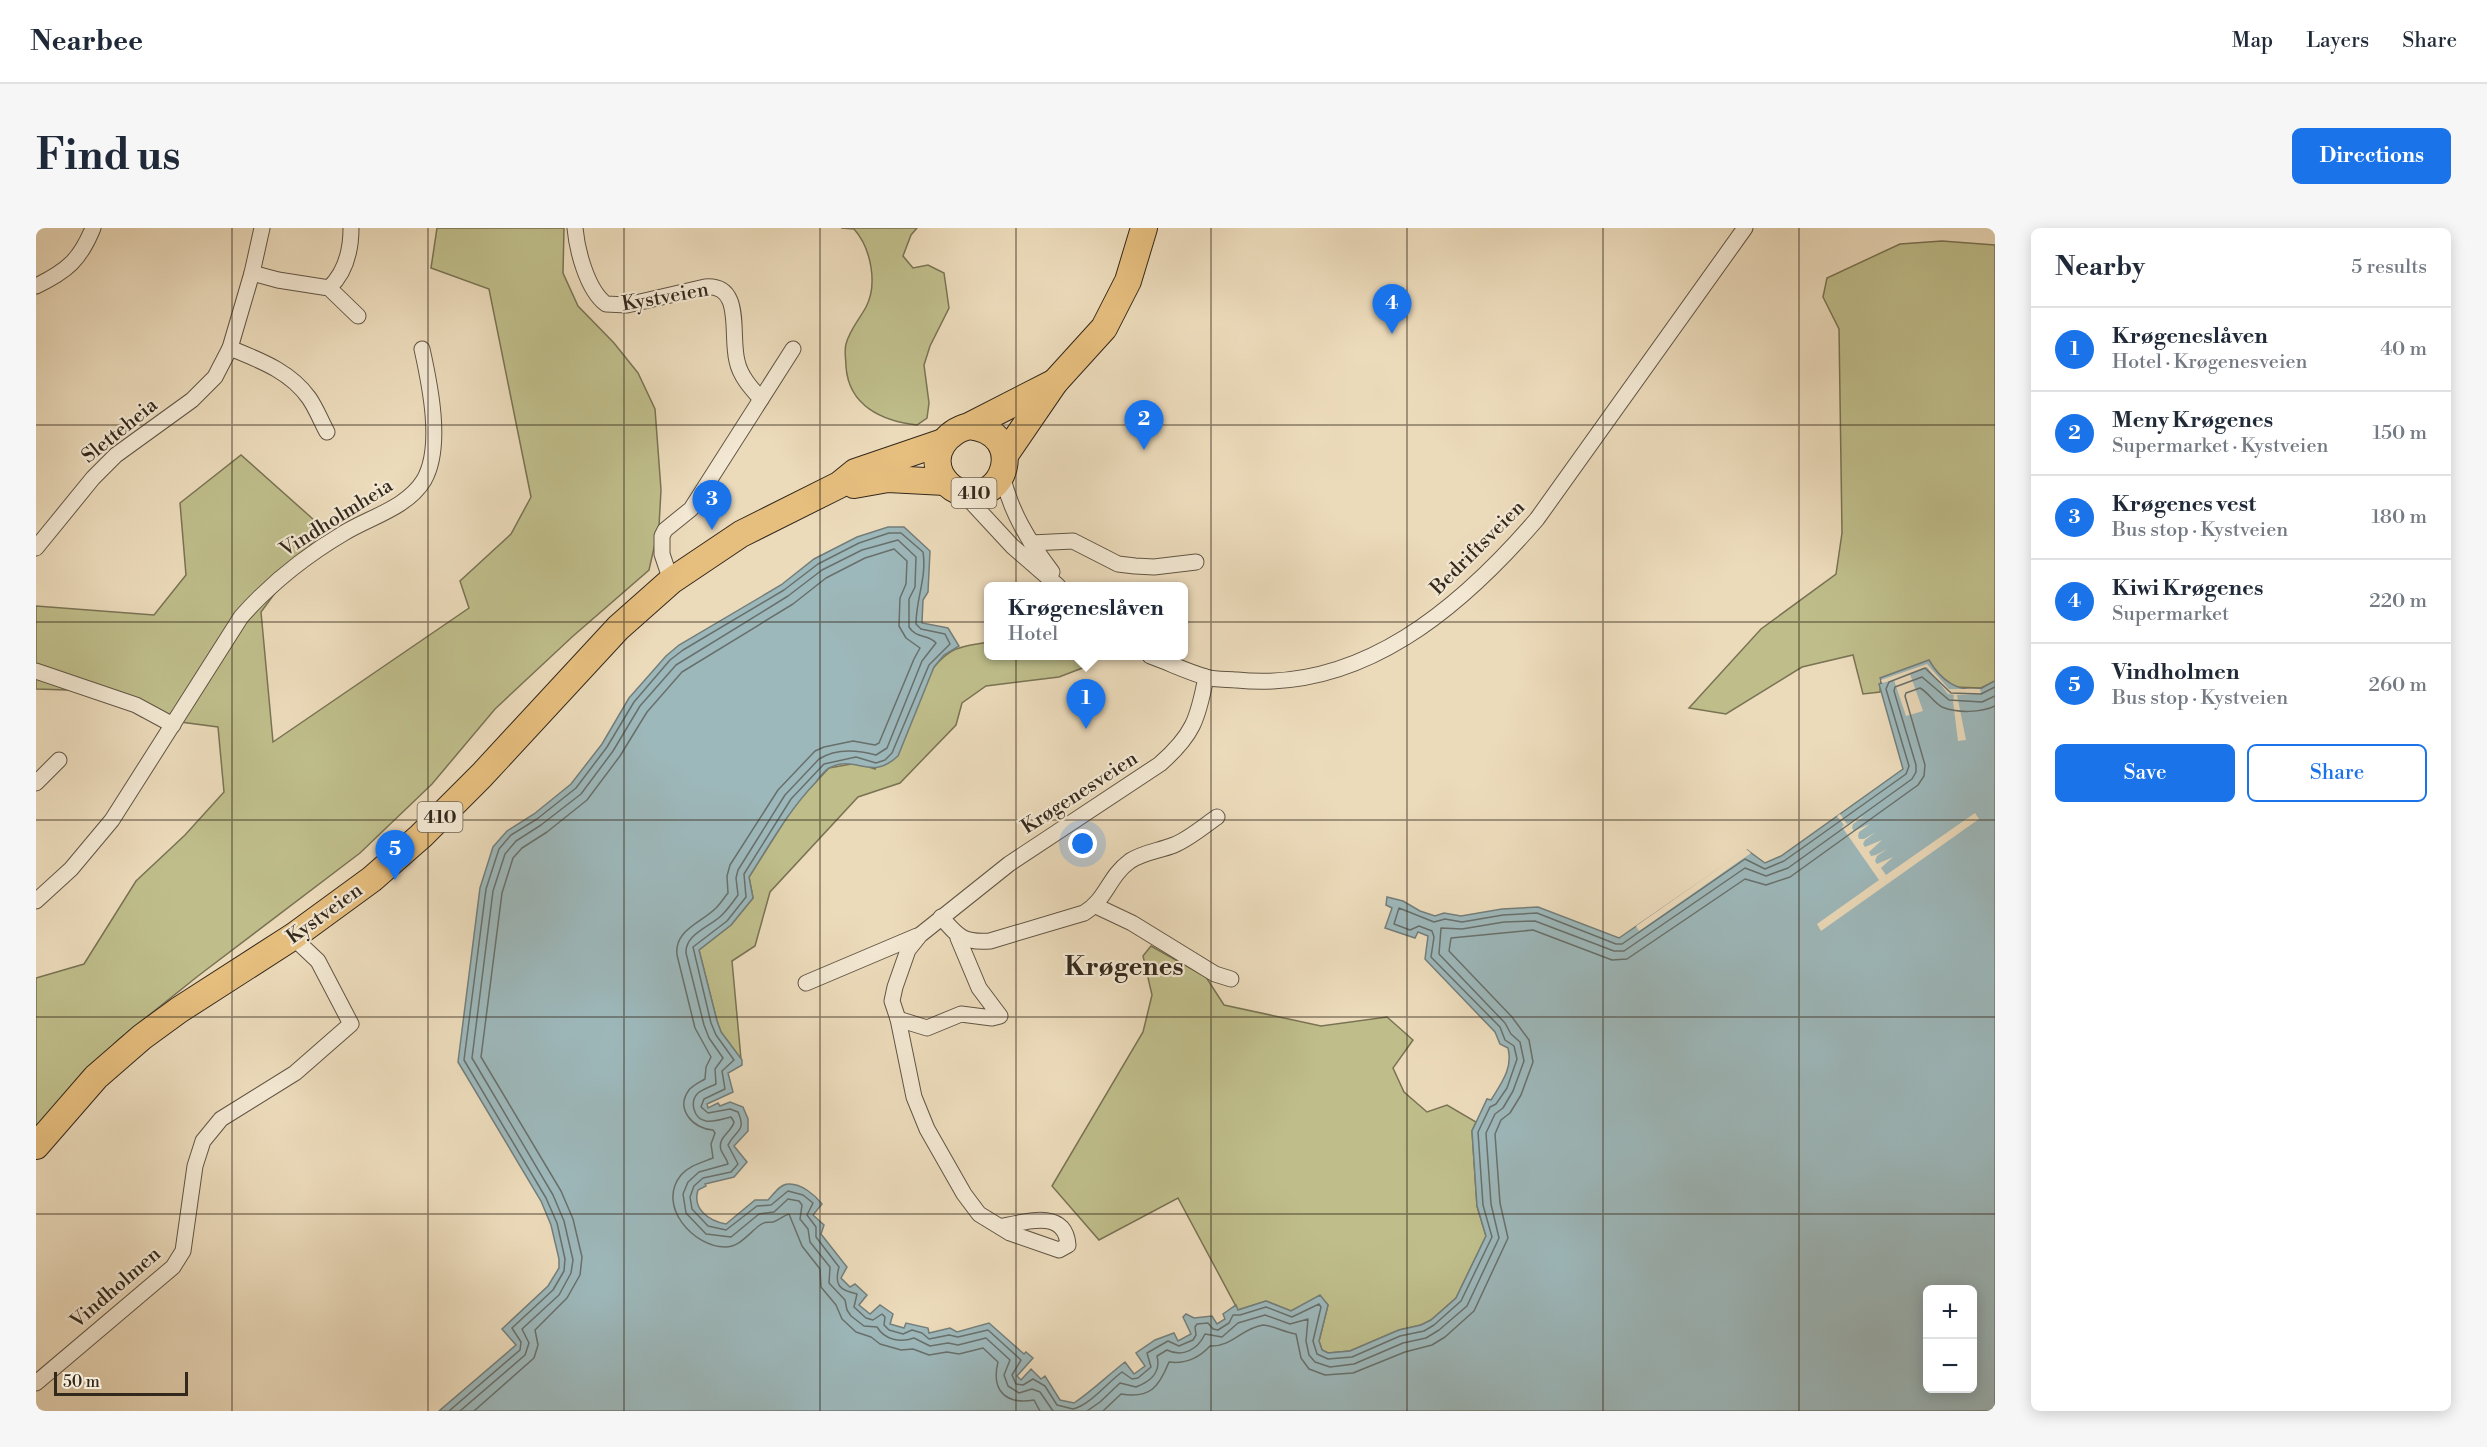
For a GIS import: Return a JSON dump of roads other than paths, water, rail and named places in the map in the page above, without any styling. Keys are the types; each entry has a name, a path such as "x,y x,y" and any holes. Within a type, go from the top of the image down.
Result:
{"main road":[{"name":"410","path":"1055,382 950,434 943,442 938,458 941,474 953,487 971,494 990,489 1055,382 1086,351 1104,328 1118,304 1134,266 1144,228"},
{"name":"410","path":"969,426 988,431 996,437 1003,465"},
{"name":"Kystveien","path":"36,1146 96,1077 142,1037 179,1010 294,936 372,879 421,836 482,775 618,628 671,581 741,534 839,485 855,472 943,442"},
{"name":"Kystveien","path":"839,485 888,479 953,487"}],"street":[{"path":"36,286 59,275 73,263 81,254 93,228"},
{"name":"Sletteheia","path":"36,548 93,478 116,455 192,400 215,377 230,348 252,273 262,228"},
{"path":"329,288 347,259 351,248 351,228"},
{"name":"Kystveien","path":"575,228 578,251 598,299 606,304 627,305 716,286 728,294 732,308 734,342 741,372 761,399"},
{"name":"Bedriftsveien","path":"1161,660 1206,677 1258,682 1309,679 1371,658 1433,621 1516,544 1537,519 1745,228"},
{"path":"252,273 278,280 329,288 358,316"},
{"path":"230,348 262,361 291,378 310,399 327,432"},
{"name":"Vindholmheia","path":"36,901 71,869 112,820 242,617 264,591 295,565 345,532 405,501 422,483 432,450 433,418 431,389 422,349"},
{"path":"671,581 662,554 662,536 665,530 691,508 794,349"},
{"path":"1003,465 1011,506 1031,543 1057,582"},
{"path":"953,487 1012,546 1055,582"},
{"path":"1031,543 1073,541 1118,564 1135,566 1154,567 1196,562"},
{"path":"36,672 136,705 173,725"},
{"name":"Krøgenesveien","path":"1000,1227 979,1215 964,1194 927,1129 914,1097 898,1018 892,1001 908,950 920,935 941,917 1009,864 1160,764 1181,746 1191,731 1202,702 1206,677"},
{"path":"36,783 59,760"},
{"path":"958,938 976,942 990,941 1084,913 1096,906 1114,875 1131,861 1148,853 1176,845 1217,817"},
{"path":"1096,906 1132,923 1215,974 1231,980"},
{"path":"898,1018 927,1028 960,1014 992,1018 1000,1016 979,988 958,938 941,917"},
{"path":"806,983 920,935"},
{"name":"Vindholmen","path":"36,1383 173,1267 183,1251 195,1166 203,1141 221,1119 295,1073 351,1024 318,961 300,945 294,936"}],"water":[{"path":"888,527 904,527 930,551 928,592 923,600 922,623 948,628 959,646 944,655 934,667 898,756 879,767 848,764 825,771 788,816 749,877 753,898 731,925 699,950 721,1032 742,1060 742,1065 728,1073 733,1092 707,1104 708,1108 718,1103 720,1106 730,1102 743,1107 748,1119 748,1131 734,1146 747,1162 734,1177 705,1184 706,1186 698,1190 697,1203 708,1217 726,1224 755,1200 768,1200 782,1186 793,1184 803,1188 812,1193 822,1204 813,1215 824,1225 821,1234 847,1267 841,1278 850,1287 855,1284 867,1295 859,1305 870,1314 880,1305 893,1314 890,1324 904,1328 906,1323 928,1328 929,1333 950,1328 957,1332 989,1323 1024,1354 1026,1352 1033,1358 1017,1376 1021,1380 1031,1369 1041,1379 1045,1376 1060,1400 1074,1403 1125,1362 1134,1374 1145,1366 1136,1353 1155,1340 1174,1333 1178,1341 1191,1334 1183,1317 1186,1314 1194,1318 1212,1316 1217,1324 1225,1319 1223,1314 1236,1305 1238,1310 1266,1301 1291,1311 1320,1295 1328,1305 1319,1341 1322,1350 1328,1353 1350,1351 1399,1330 1421,1325 1431,1320 1456,1298 1486,1236 1477,1206 1472,1131 1487,1099 1491,1100 1503,1081 1508,1068 1509,1055 1508,1048 1500,1044 1495,1032 1425,959 1428,936 1418,932 1415,938 1385,928 1392,908 1386,905 1387,897 1403,901 1420,911 1435,916 1444,913 1461,916 1502,909 1538,907 1619,938 1747,850 1765,863 1781,856 1903,769 1879,684 1882,683 1880,678 1929,660 1944,679 1958,687 1982,688 1995,681 1995,1411 439,1411 516,1345 502,1329 548,1286 559,1268 551,1225 541,1201 458,1062 480,888 493,847 507,831 534,814 571,784 602,744 629,698 666,656 679,645 781,585 814,559 857,537"}],"place":[{"name":"Kiwi Krøgenes","path":"1392,334"},
{"name":"Meny Krøgenes","path":"1144,450"},
{"name":"Krøgenes vest","path":"712,530"},
{"name":"Krøgeneslåven","path":"1086,729"},
{"name":"Vindholmen","path":"395,880"}],"district":[{"name":"Krøgenes","path":"1124,966"}]}
